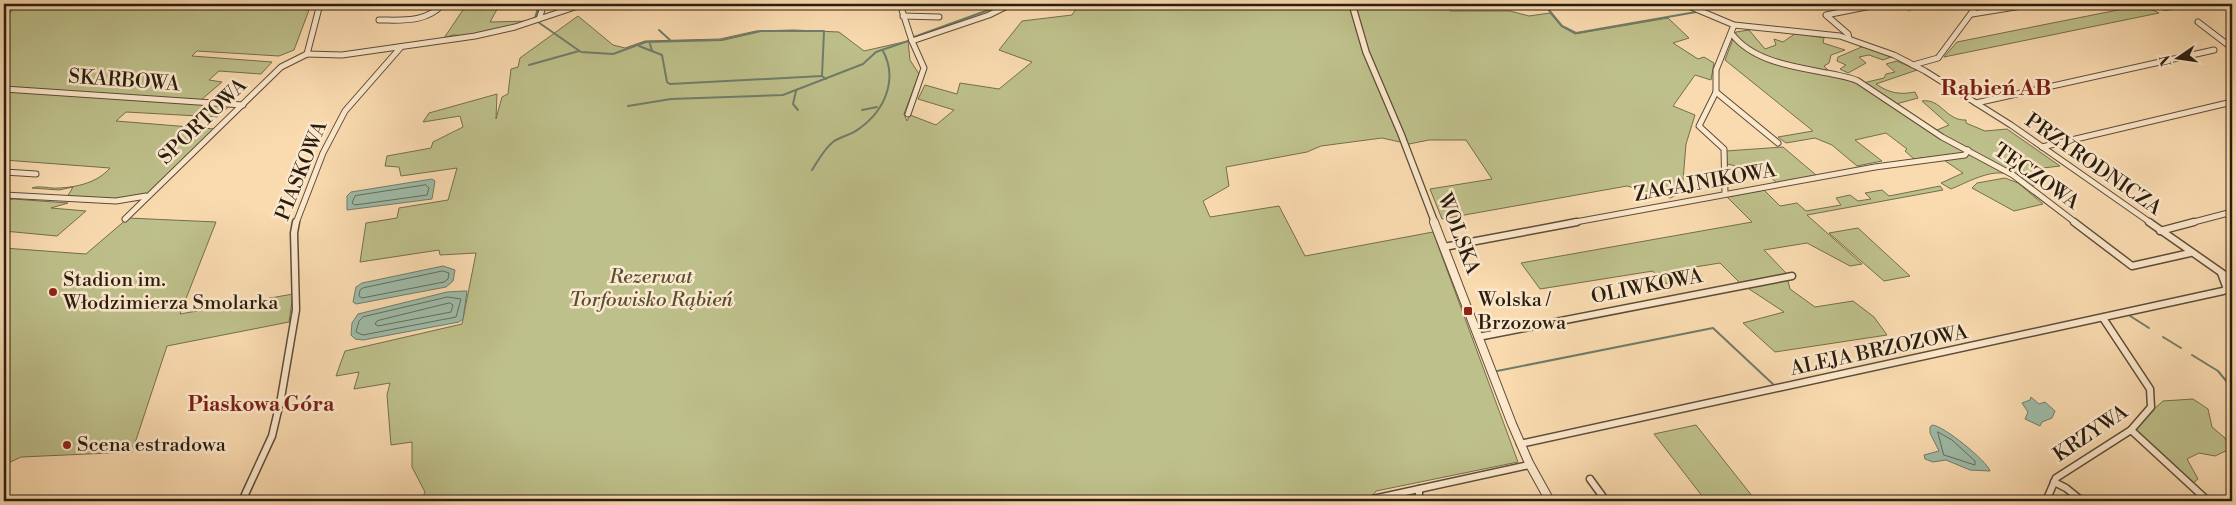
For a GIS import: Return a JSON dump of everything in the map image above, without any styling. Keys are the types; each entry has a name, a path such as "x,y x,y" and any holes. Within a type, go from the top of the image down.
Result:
{"street":[{"path":"320,4 307,54 342,54 475,36 515,27 584,4"},
{"path":"379,20 430,16 438,12 442,4"},
{"path":"539,19 544,4"},
{"path":"900,4 912,41 924,68 908,114"},
{"path":"912,41 988,15 1011,4"},
{"name":"WOLSKA","path":"1352,4 1353,14 1366,50 1528,465 1550,501"},
{"name":"PRZYRODNICZA","path":"1684,4 1734,25 1798,30 1849,38 1874,46 1913,65 1976,103 2042,147 2190,253 2232,280"},
{"path":"1849,38 1848,34 1826,15 1881,4"},
{"path":"1913,65 1938,58 1978,4"},
{"path":"1972,14 2034,4"},
{"path":"903,16 940,17"},
{"path":"2198,22 2232,48"},
{"path":"1725,194 1724,149 1699,126 1716,92 1716,70 1734,25"},
{"name":"TĘCZOWA","path":"1732,34 1739,42 1764,58 1824,73 1851,77 1942,137 2013,175 2132,266 2190,253"},
{"name":"PIASKOWA","path":"242,501 264,455 281,398 296,310 294,233 297,217 323,153 345,111 401,47"},
{"path":"1976,103 2214,50"},
{"name":"SPORTOWA","path":"125,219 285,64 307,54"},
{"name":"SKARBOWA","path":"4,89 243,105"},
{"path":"1716,92 1778,144"},
{"path":"2042,147 2232,102"},
{"name":"ZAGAJNIKOWA","path":"1444,247 1874,167 1965,155 1968,150"},
{"path":"4,172 36,174"},
{"path":"4,195 123,201 148,195"},
{"path":"2160,231 2232,212"},
{"name":"ALEJA BRZOZOWA","path":"1520,444 2223,291 2227,288 2221,273"},
{"name":"OLIWKOWA","path":"1478,337 1792,276"},
{"name":"KRZYWA","path":"2046,501 2054,482 2061,474 2131,430 2148,414 2152,403 2152,394 2143,377 2103,318"},
{"path":"2131,430 2208,501"},
{"path":"1364,501 1377,500 1528,465"},
{"path":"1590,478 1606,501"},
{"path":"2054,482 2066,488 2082,501"},
{"path":"1419,489 1419,501"}],"green space":[{"path":"22,4 254,4 253,6 309,10 294,50 279,56 197,51 192,56 272,62 261,74 219,71 209,80 222,82 201,100 234,102 217,117 126,112 116,121 215,129 148,195 140,199 66,199 73,187 93,181 110,168 4,160 4,16"},
{"path":"467,4 500,4 490,22 531,21 468,36 453,35 444,38"},
{"name":"Rezerwat Torfowisko Rąbień","path":"1079,4 1446,4 1450,11 1510,11 1529,16 1550,13 1561,26 1575,34 1668,18 1689,38 1673,43 1698,59 1704,57 1714,63 1711,80 1695,75 1673,106 1695,115 1686,144 1682,193 1670,198 1627,186 1442,219 1430,189 1492,179 1466,140 1429,140 1409,144 1382,138 1321,146 1307,152 1226,167 1229,186 1203,201 1210,217 1279,206 1305,256 1433,232 1518,462 1376,491 1373,495 1373,501 421,501 425,492 412,467 412,442 391,445 387,395 390,383 354,389 359,372 336,376 345,351 462,324 476,253 440,255 439,250 360,262 366,223 397,218 399,208 448,200 457,168 401,176 399,167 385,166 387,156 431,148 433,142 463,127 460,116 423,122 429,113 497,94 496,119 502,97 508,94 511,69 518,67 520,58 578,16 613,45 625,48 645,41 720,39 756,31 793,30 839,32 864,51 908,41 910,60 919,74 904,114 907,121 910,115 936,125 954,110 918,99 925,85 957,94 960,83 999,89 1032,62 999,50 1022,21 1072,15"},
{"path":"2143,5 2159,13 1944,57 1957,42"},
{"path":"1749,30 1765,49 1776,45 1774,39 1783,42 1796,33 1824,38 1823,43 1845,50 1831,55 1829,63 1824,66 1828,70 1815,70 1749,50 1735,36 1736,32"},
{"path":"1733,39 1753,54 1763,58 1857,83 1908,115 1937,130 1949,125 1922,101 1934,103 1953,117 1966,120 1966,123 1985,131 2007,129 2060,166 2043,168 2041,182 2032,186 2014,176 1993,173 1978,177 1951,189 1941,183 1963,173 1938,156 1914,159 1905,151 1907,149 1886,133 1855,140 1882,161 1857,166 1832,145 1815,138 1786,143 1778,137 1813,131 1725,60"},
{"path":"1864,46 1891,57 1883,60 1869,55 1859,57 1866,63 1848,73 1840,69 1846,65 1837,61 1838,57"},
{"path":"1897,61 1917,70 1876,84 1894,93 1915,92 1918,98 1896,104 1863,83 1884,78 1886,74 1895,72 1886,64"},
{"path":"1783,147 1816,175 1777,183 1755,164 1741,167 1727,164 1726,151"},
{"path":"2005,178 2018,183 2043,204 2014,211 1972,188 1977,183"},
{"path":"1940,186 1943,190 1807,215 1862,264 1850,266 1807,243 1764,250 1786,273 1790,289 1815,307 1853,301 1874,317 1887,335 1775,352 1743,323 1784,312 1740,283 1720,263 1695,267 1702,277 1662,284 1653,271 1540,289 1521,263 1752,222 1727,197 1764,190 1780,206 1797,203 1806,211 1841,205 1836,198 1850,195 1858,201 1871,199 1865,193 1882,190 1889,196"},
{"path":"73,187 59,190 32,188"},
{"path":"13,199 68,203 51,208 86,211 57,236 4,231 4,202"},
{"path":"128,218 216,222 180,314 293,294 289,322 167,346 132,452 21,457 4,465 4,248 86,254"},
{"path":"1858,228 1910,276 1884,281 1829,233"},
{"path":"2193,399 2208,409 2212,427 2225,438 2230,449 2215,456 2199,453 2187,459 2198,479 2193,483 2133,428 2163,401"},
{"path":"1696,425 1756,501 1706,501 1654,434"}],"water":[{"path":"432,179 435,181 432,199 347,210 347,196 351,192"},
{"path":"443,266 455,270 453,281 446,287 356,304 353,302 356,287 362,283"},
{"path":"467,291 463,319 459,322 363,340 355,339 351,335 352,323 358,314 447,292"},
{"path":"2031,397 2039,404 2045,402 2055,411 2052,418 2042,422 2040,426 2025,419 2028,412 2022,403 2030,400"},
{"path":"1932,425 1945,431 1964,445 1982,460 1990,471 1970,470 1946,460 1933,462 1925,459 1924,455 1939,451 1930,433"}],"waterway":[{"path":"914,37 1005,4"},
{"path":"2151,4 2165,10 2212,4"},
{"path":"1909,9 1915,7"},
{"path":"535,18 538,8"},
{"path":"1548,9 1562,26 1576,33 1696,12"},
{"path":"538,22 581,52 613,54 646,42 722,40 761,31 824,31 822,76"},
{"path":"659,30 670,40"},
{"path":"825,79 863,64 876,52 908,41"},
{"path":"650,44 652,51"},
{"path":"639,46 662,55 667,82 670,84 822,76"},
{"path":"529,65 579,51"},
{"path":"812,170 830,145 836,140 854,132 869,121 882,103 889,83 889,72 883,51"},
{"path":"822,76 825,79"},
{"path":"628,106 671,99 783,95 825,79"},
{"path":"796,91 793,104 798,110"},
{"path":"862,110 877,107"},
{"path":"2127,314 2149,328"},
{"path":"1497,371 1713,328 1775,386"},
{"path":"2163,337 2181,348"},
{"path":"2192,355 2218,371 2232,388"}],"place":[{"name":"Stadion im. Włodzimierza Smolarka","path":"53,292"},
{"name":"Wolska / Brzozowa","path":"1468,311"},
{"name":"Scena estradowa","path":"67,445"}],"district":[{"name":"Rąbień AB","path":"1996,88"},
{"name":"Piaskowa Góra","path":"261,405"}]}
